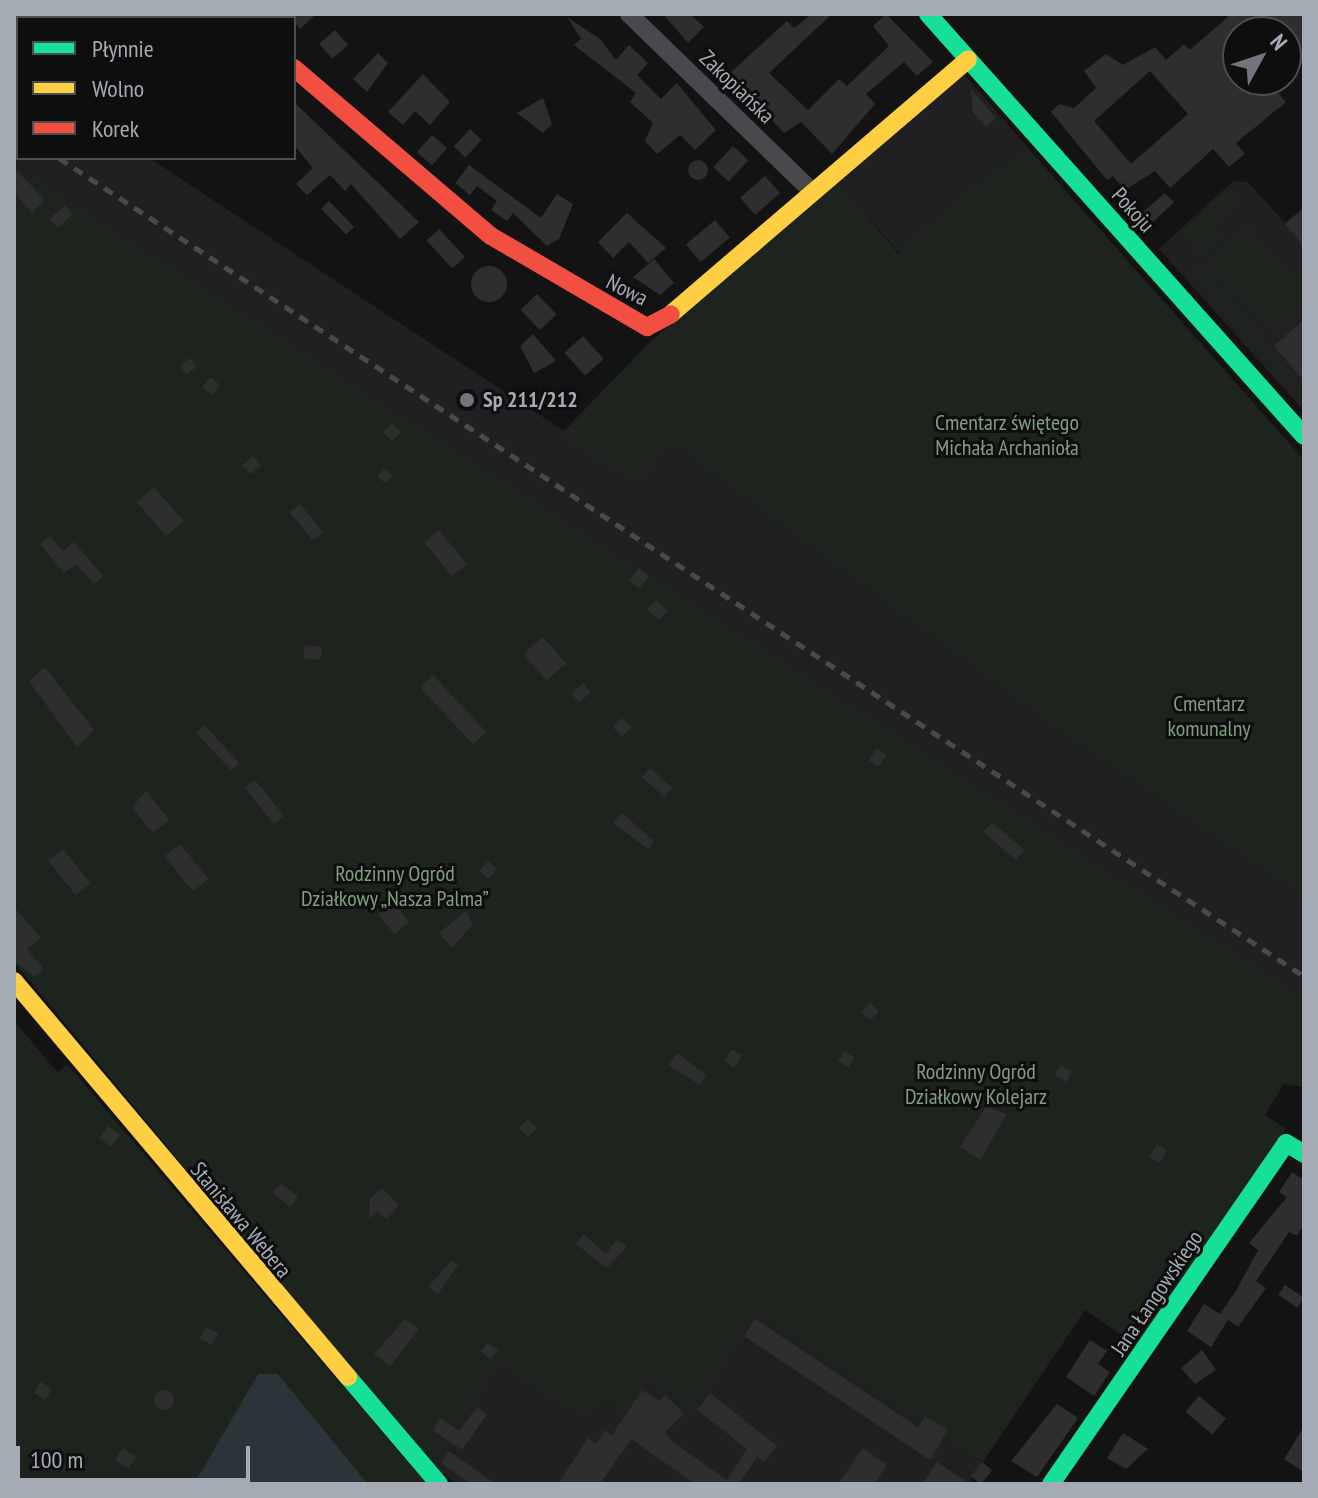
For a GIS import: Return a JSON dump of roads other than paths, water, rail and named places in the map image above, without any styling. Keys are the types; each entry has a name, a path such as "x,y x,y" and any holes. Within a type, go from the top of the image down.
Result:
{"street":[{"name":"Zakopiańska","path":"629,14 813,192"},
{"name":"Pokoju","path":"928,14 1304,436"},
{"name":"Nowa","path":"296,70 491,236 637,325 666,319 968,59"},
{"name":"Stanisława Webera","path":"14,981 420,1466 439,1484"},
{"name":"Jana Łangowskiego","path":"1051,1484 1286,1143 1304,1154"}],"railway":[{"path":"62,160 1304,976"}],"place":[{"name":"Sp 211/212","path":"467,400"}],"park label":[{"name":"Cmentarz świętego Michała Archanioła","path":"1007,434"},
{"name":"Cmentarz komunalny","path":"1209,716"},
{"name":"Rodzinny Ogród Działkowy „Nasza Palma”","path":"395,886"},
{"name":"Rodzinny Ogród Działkowy Kolejarz","path":"976,1084"}]}
